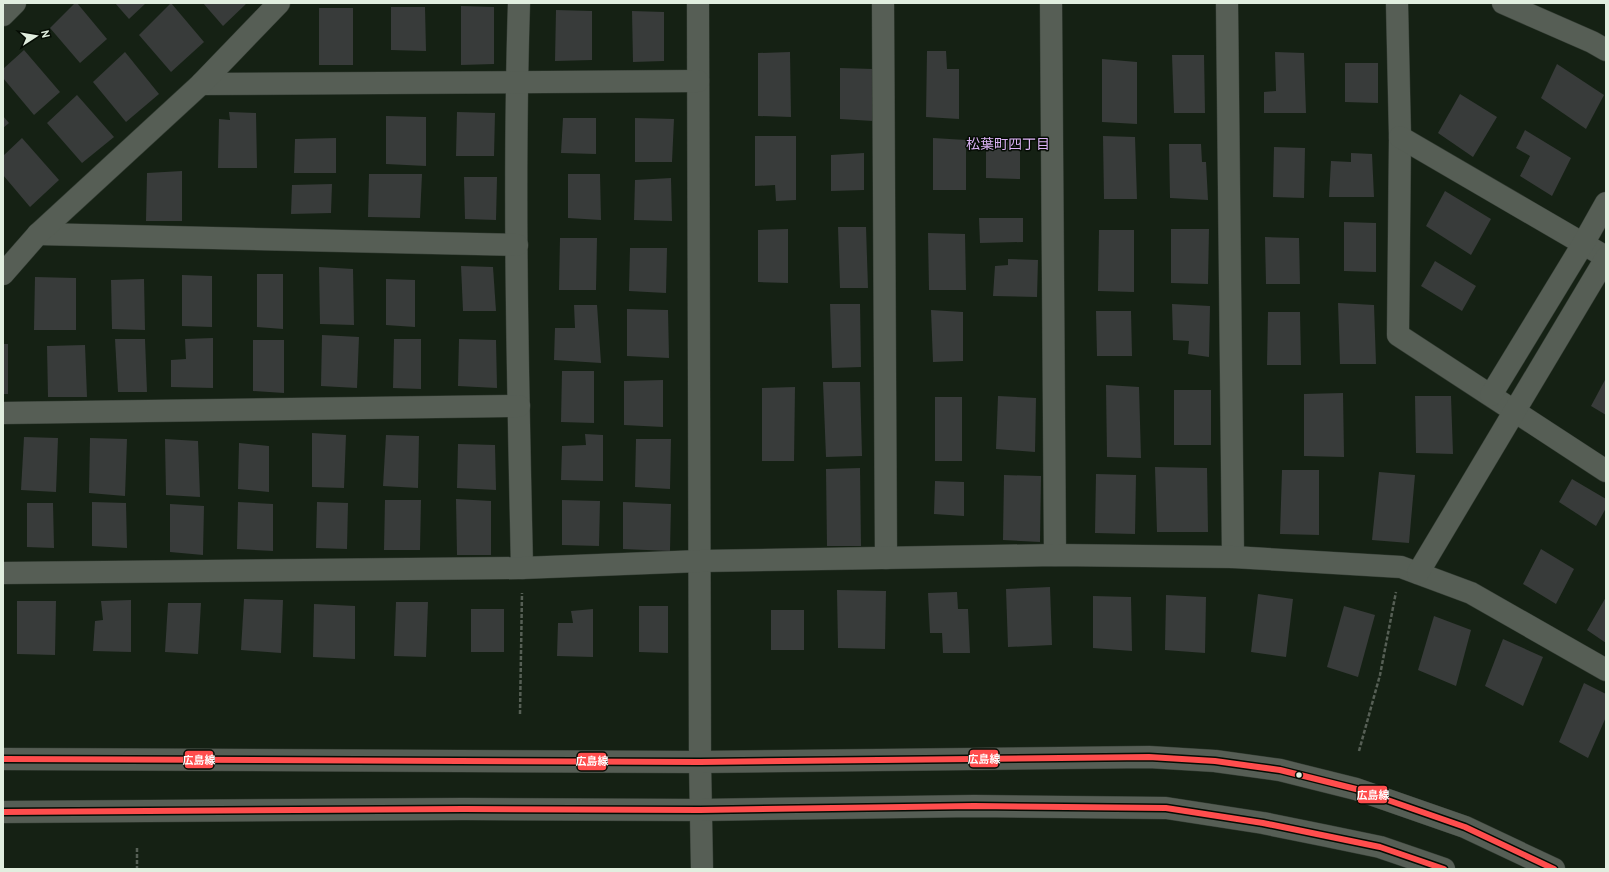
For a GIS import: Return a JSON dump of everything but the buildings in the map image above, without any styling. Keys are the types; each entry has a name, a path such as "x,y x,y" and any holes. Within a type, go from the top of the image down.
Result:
{"street":[{"path":"3,15 15,3"},
{"path":"3,274 38,234 201,84 279,3"},
{"path":"519,3 516,245 522,568"},
{"path":"698,3 700,810 702,869"},
{"path":"883,3 886,558"},
{"path":"1051,3 1055,555"},
{"path":"1227,3 1233,557"},
{"path":"1397,3 1400,137 1398,335 1515,410 1606,471"},
{"path":"1503,3 1592,42 1606,50"},
{"path":"201,84 698,81"},
{"path":"1400,137 1606,258 1515,410 1409,570"},
{"path":"1491,395 1583,244 1606,203"},
{"path":"38,234 516,245"},
{"path":"3,413 519,406"},
{"path":"3,573 522,568 700,562 1055,555 1233,557 1409,570 1471,594 1606,670"},
{"path":"3,759 700,762 1149,758 1215,761 1280,770 1356,789 1465,827 1554,869"},
{"path":"3,812 456,809 700,810 974,806 1166,808 1264,823 1380,847 1444,869"}],"path":[{"path":"520,714 522,568"},
{"path":"1359,751 1409,570"},
{"path":"137,848 137,869"}],"transit line":[{"name":"広島線","path":"3,759 700,762 1149,757 1215,761 1280,770 1356,789 1465,827 1554,869"},
{"name":"広島線","path":"3,812 464,809 700,810 974,806 1166,808 1263,823 1380,847 1444,869"}],"district":[{"name":"松葉町四丁目","path":"1008,144"}]}
